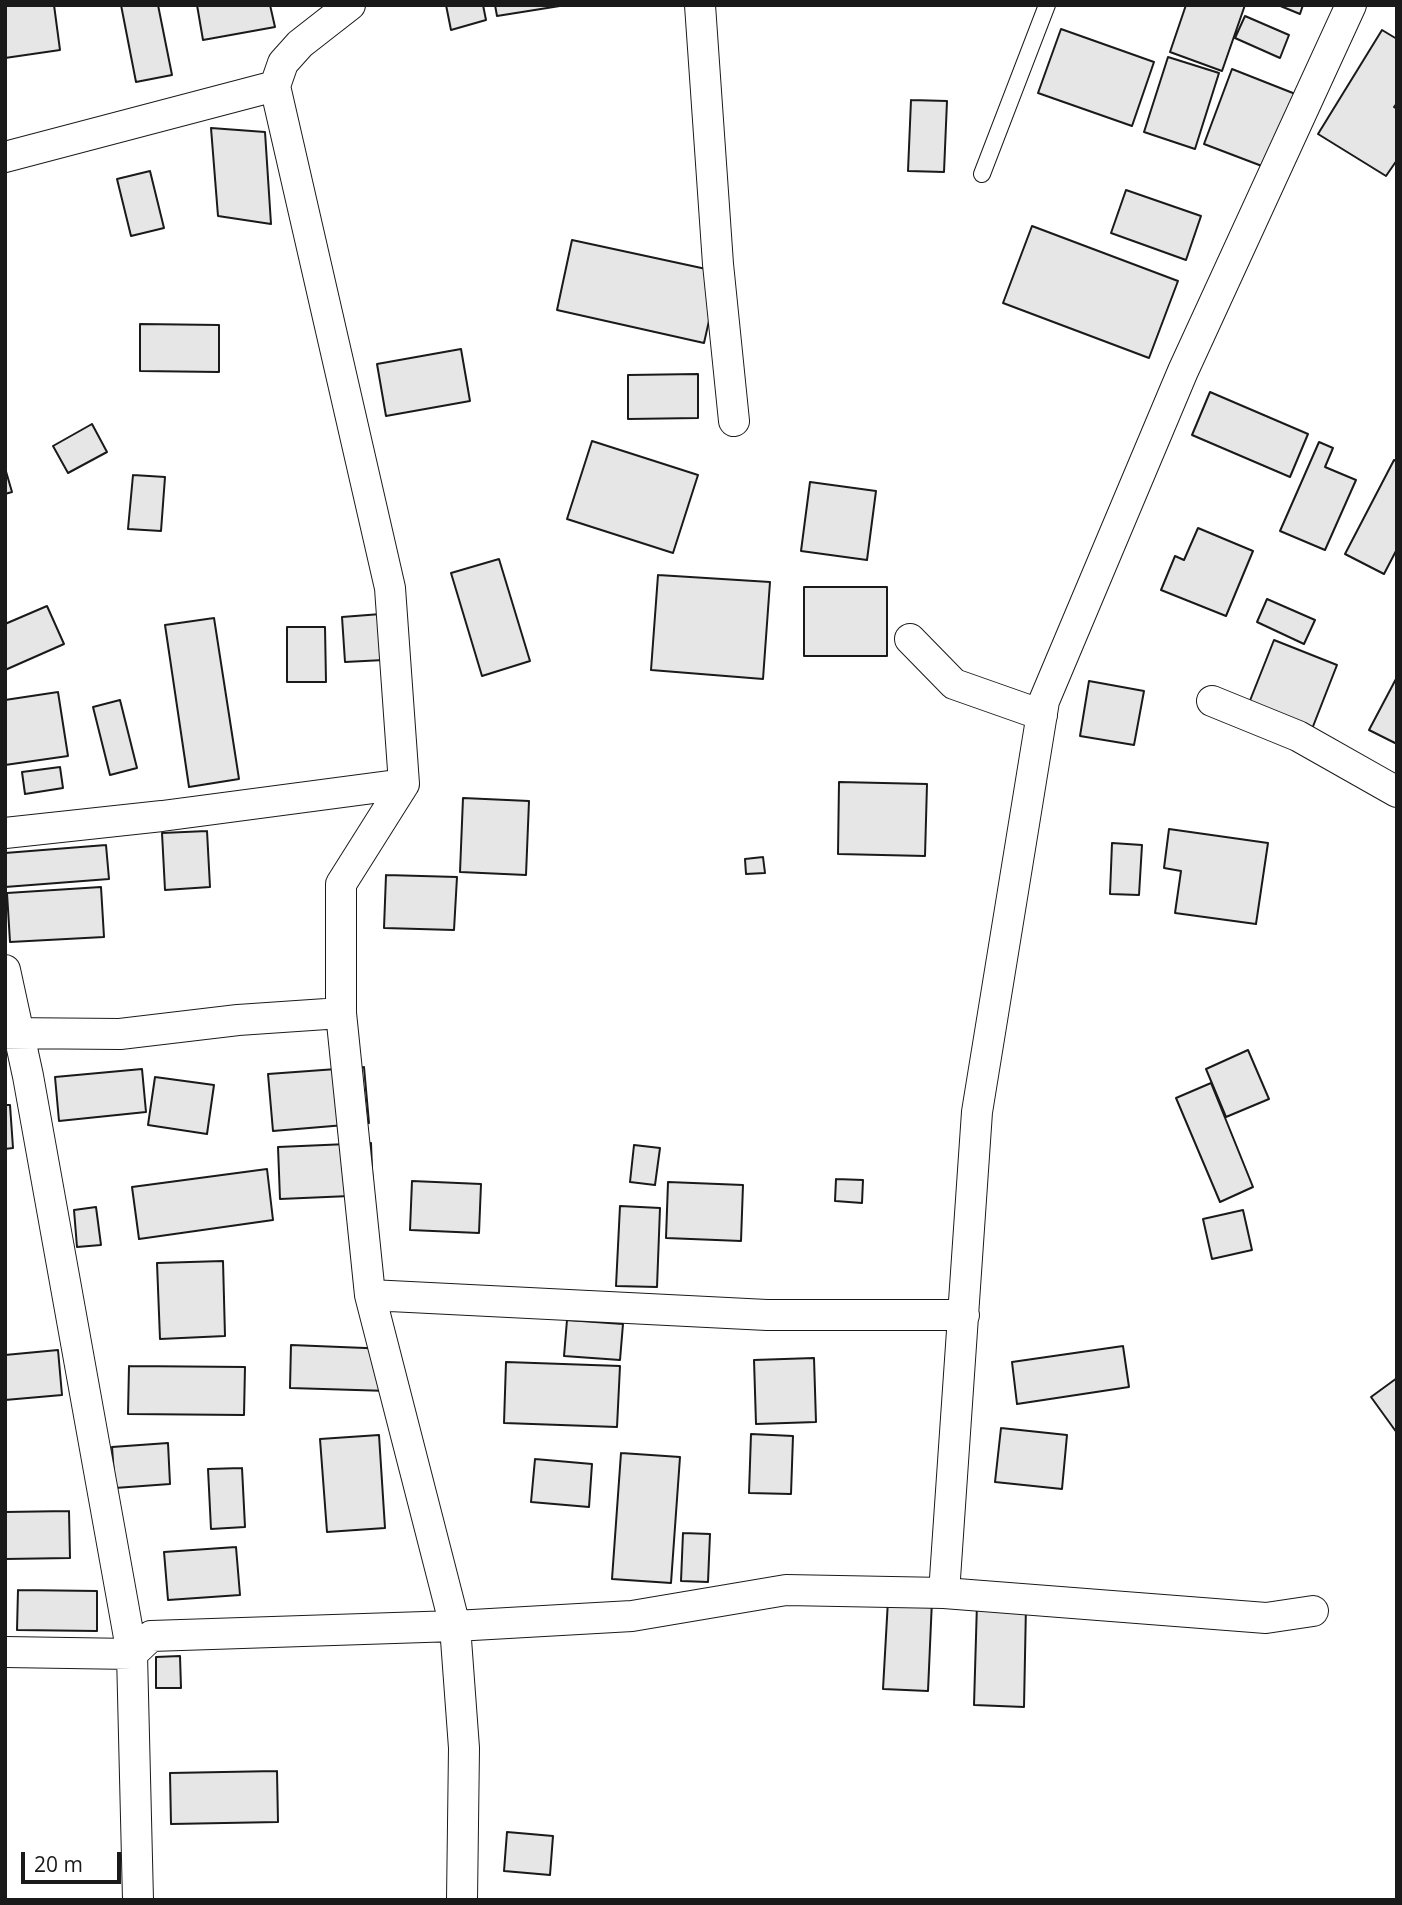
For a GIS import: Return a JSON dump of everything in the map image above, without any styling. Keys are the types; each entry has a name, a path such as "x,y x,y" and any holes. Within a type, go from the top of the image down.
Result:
{"street":[{"path":"350,5 300,44 283,63 275,86 390,588 404,784 341,884 341,1013 370,1295 455,1626 464,1748 462,1900"},
{"path":"700,5 718,264 734,421"},
{"path":"944,1594 977,1112 1044,701 1183,371 1351,5"},
{"path":"5,157 275,86"},
{"path":"911,639 954,684 1042,715"},
{"path":"1212,701 1298,736 1397,792"},
{"path":"5,833 162,816 404,784"},
{"path":"5,970 12,1033 132,1654 138,1900"},
{"path":"12,1033 120,1034 238,1020 341,1013"},
{"path":"370,1295 766,1315 964,1315"},
{"path":"5,1652 132,1654 150,1636 455,1626 632,1616 786,1590 944,1594 1266,1618 1313,1611"}],"lane":[{"path":"982,174 1046,5"}],"building":[{"path":"5,5 54,5 60,50 5,58"},
{"path":"121,5 158,5 172,75 136,82"},
{"path":"197,5 270,5 275,27 203,40"},
{"path":"446,5 483,5 486,20 451,30"},
{"path":"495,5 566,5 497,16"},
{"path":"1186,5 1245,5 1222,71 1170,52"},
{"path":"1278,5 1303,5 1300,14"},
{"path":"1245,16 1289,35 1280,58 1235,38"},
{"path":"1061,29 1154,62 1132,126 1038,93"},
{"path":"1382,30 1397,39 1397,103 1394,107 1397,109 1397,160 1386,176 1318,134"},
{"path":"1168,57 1219,73 1195,149 1144,132"},
{"path":"1232,69 1303,97 1275,171 1204,144"},
{"path":"911,100 947,101 944,172 908,171"},
{"path":"211,128 265,132 271,224 218,216"},
{"path":"150,171 164,228 131,236 117,179"},
{"path":"1126,190 1201,216 1186,260 1111,233"},
{"path":"1032,226 1178,281 1149,358 1003,303"},
{"path":"572,240 720,272 704,343 557,310"},
{"path":"140,324 219,325 219,372 140,371"},
{"path":"461,349 470,401 386,416 377,364"},
{"path":"698,374 698,418 628,419 628,375"},
{"path":"1210,392 1308,434 1290,477 1192,435"},
{"path":"92,424 107,452 68,473 53,446"},
{"path":"592,441 698,475 673,553 567,519"},
{"path":"1319,442 1333,448 1325,467 1356,480 1325,550 1280,531"},
{"path":"1394,460 1397,461 1397,549 1384,574 1345,554"},
{"path":"5,468 12,492 5,494"},
{"path":"133,475 165,477 161,531 128,529"},
{"path":"810,482 876,491 867,560 801,551"},
{"path":"1198,528 1253,551 1226,616 1161,590 1175,556 1184,560"},
{"path":"499,559 530,661 482,676 451,573"},
{"path":"658,575 770,582 763,679 651,670"},
{"path":"804,587 887,587 887,656 804,656"},
{"path":"1267,599 1315,620 1304,644 1257,622"},
{"path":"47,606 64,644 5,670 5,624"},
{"path":"381,614 384,660 345,662 342,617"},
{"path":"214,618 239,779 189,787 165,625"},
{"path":"287,627 325,627 326,682 287,682"},
{"path":"1274,640 1337,665 1312,729 1249,703"},
{"path":"1397,677 1397,744 1369,730"},
{"path":"1089,681 1144,691 1134,745 1080,736"},
{"path":"58,692 68,756 5,765 5,700"},
{"path":"120,700 137,768 110,775 93,707"},
{"path":"60,767 63,788 25,794 22,772"},
{"path":"839,782 927,784 925,856 838,854"},
{"path":"463,798 529,801 526,875 460,872"},
{"path":"1169,829 1268,843 1256,924 1175,913 1181,871 1164,868"},
{"path":"207,831 210,887 165,890 162,833"},
{"path":"1112,843 1142,845 1139,895 1110,894"},
{"path":"106,845 109,879 5,887 5,853"},
{"path":"763,857 765,873 746,874 745,859"},
{"path":"386,875 457,877 454,930 384,928"},
{"path":"101,887 104,937 10,942 7,893"},
{"path":"1248,1050 1269,1099 1226,1117 1206,1069"},
{"path":"364,1067 369,1123 273,1131 268,1074"},
{"path":"142,1069 146,1112 59,1121 55,1077"},
{"path":"155,1077 214,1085 207,1134 148,1125"},
{"path":"1211,1083 1253,1187 1220,1202 1176,1098"},
{"path":"5,1105 10,1105 13,1148 5,1149"},
{"path":"371,1143 373,1195 280,1199 278,1147"},
{"path":"634,1145 660,1148 655,1185 630,1182"},
{"path":"267,1169 273,1220 139,1239 132,1187"},
{"path":"836,1179 863,1180 862,1203 835,1201"},
{"path":"412,1181 481,1184 479,1233 410,1230"},
{"path":"668,1182 743,1185 741,1241 666,1238"},
{"path":"620,1206 660,1208 657,1287 616,1286"},
{"path":"96,1207 101,1245 77,1247 74,1210"},
{"path":"1243,1210 1252,1250 1212,1259 1203,1219"},
{"path":"223,1261 225,1336 160,1339 157,1263"},
{"path":"567,1320 623,1324 620,1360 564,1356"},
{"path":"291,1345 390,1349 389,1391 290,1388"},
{"path":"1123,1346 1129,1387 1017,1404 1012,1362"},
{"path":"58,1350 62,1395 5,1400 5,1355"},
{"path":"814,1358 816,1422 756,1424 754,1360"},
{"path":"506,1362 620,1366 617,1427 504,1423"},
{"path":"129,1366 245,1367 244,1415 128,1414"},
{"path":"1397,1378 1397,1433 1371,1397"},
{"path":"1001,1428 1067,1435 1062,1489 995,1482"},
{"path":"751,1434 793,1436 791,1494 749,1493"},
{"path":"379,1435 385,1528 327,1532 320,1439"},
{"path":"168,1443 170,1484 115,1488 112,1447"},
{"path":"621,1453 680,1457 671,1583 612,1579"},
{"path":"535,1459 592,1464 589,1507 531,1502"},
{"path":"242,1468 245,1527 211,1529 208,1469"},
{"path":"69,1511 70,1558 5,1559 5,1512"},
{"path":"683,1533 710,1534 708,1582 681,1581"},
{"path":"236,1547 240,1595 168,1600 164,1552"},
{"path":"18,1590 97,1591 97,1631 17,1630"},
{"path":"888,1600 932,1600 928,1691 883,1689"},
{"path":"977,1603 1026,1605 1024,1707 974,1705"},
{"path":"180,1656 181,1688 156,1688 156,1657"},
{"path":"277,1771 278,1822 171,1824 170,1773"},
{"path":"507,1832 553,1836 550,1875 504,1871"}]}
